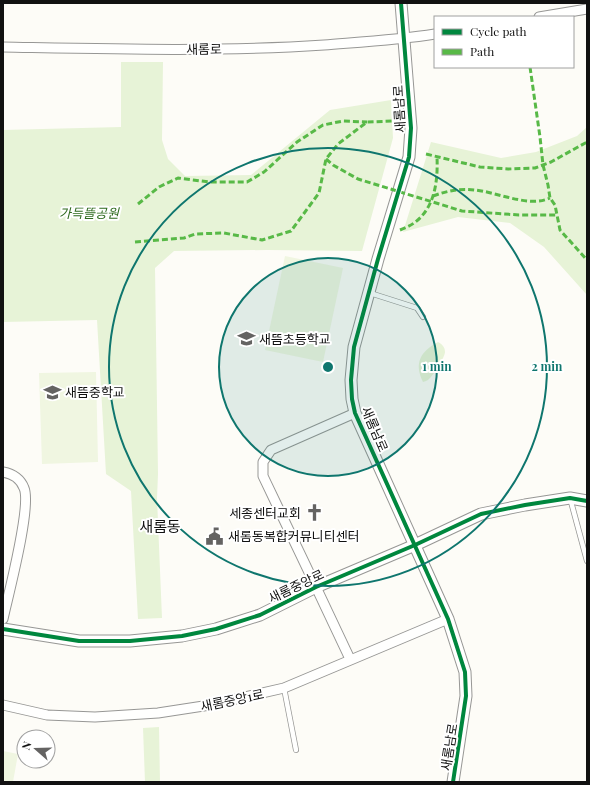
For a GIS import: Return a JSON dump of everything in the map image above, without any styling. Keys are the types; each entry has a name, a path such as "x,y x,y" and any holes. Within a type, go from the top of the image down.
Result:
{"street":[{"name":"새롬남로","path":"401,3 411,128 409,156 368,292 354,347 351,380 352,399 356,413 448,619 464,672 466,696 453,782"},
{"path":"545,16 587,9"},
{"name":"새롬로","path":"3,47 127,50 274,48 404,39 434,34"},
{"name":"새롬중앙로","path":"316,587 263,476 264,462 271,450 356,413"},
{"path":"3,472 9,473 17,478 25,489 26,500 18,552 3,619"},
{"name":"새롬중앙로","path":"3,629 79,641 130,641 182,636 216,629 260,615 316,587 415,545 481,514 570,498 587,501"},
{"path":"316,587 350,659"},
{"name":"새롬중앙1로","path":"3,706 47,715 95,717 158,713 210,705 284,688 448,619"}],"lane":[{"path":"368,292 417,308 423,317"},
{"path":"570,498 587,561"},
{"path":"284,688 296,750"}],"green space":[{"name":"가득뜰공원","path":"121,62 163,62 162,140 168,159 185,176 251,175 330,110 391,100 393,138 362,251 174,251 155,268 158,474 157,498 162,618 138,619 131,491 106,474 97,320 3,322 3,130 121,127"},
{"path":"587,127 587,295 544,247 510,223 458,217 403,232 431,142 501,158 536,152 577,136"},
{"path":"285,256 343,268 323,362 265,350"},
{"path":"438,342 444,347 445,350 441,362 428,380 423,382 419,369 420,359 427,350"},
{"path":"96,372 98,462 42,464 39,373"},
{"path":"159,727 160,782 145,782 143,728"},
{"path":"3,751 16,754 16,765 13,782 3,782"}],"marked path":[{"path":"530,68 543,165 550,198 555,205 560,230 587,260"},
{"path":"138,204 159,187 178,178 209,182 247,182 264,172 297,142 323,125 343,121 367,122"},
{"path":"135,242 184,238 195,234 224,233 262,240 291,231 319,193 326,159 338,144 367,122 394,121"},
{"path":"426,154 480,167 508,169 535,168 551,162 587,142"},
{"path":"400,230 412,224 427,210 436,184 437,157"},
{"path":"326,159 333,165 358,179 462,211 519,215 557,215"},
{"path":"433,196 454,190 469,189 523,200 542,201 550,198"}],"cycle path":[{"path":"401,3 411,128 409,157 378,259 354,347 351,380 352,399 355,413 448,619 465,672 466,696 453,782"},
{"path":"3,629 79,641 130,641 182,636 216,629 260,615 316,587 415,545 481,514 570,498 587,501"}],"place":[{"name":"새뜸초등학교","path":"246,339"},
{"name":"새뜸중학교","path":"52,392"},
{"name":"세종센터교회","path":"314,513"},
{"name":"새롬동복합커뮤니티센터","path":"215,536"}],"district":[{"name":"새롬동","path":"160,527"}]}
